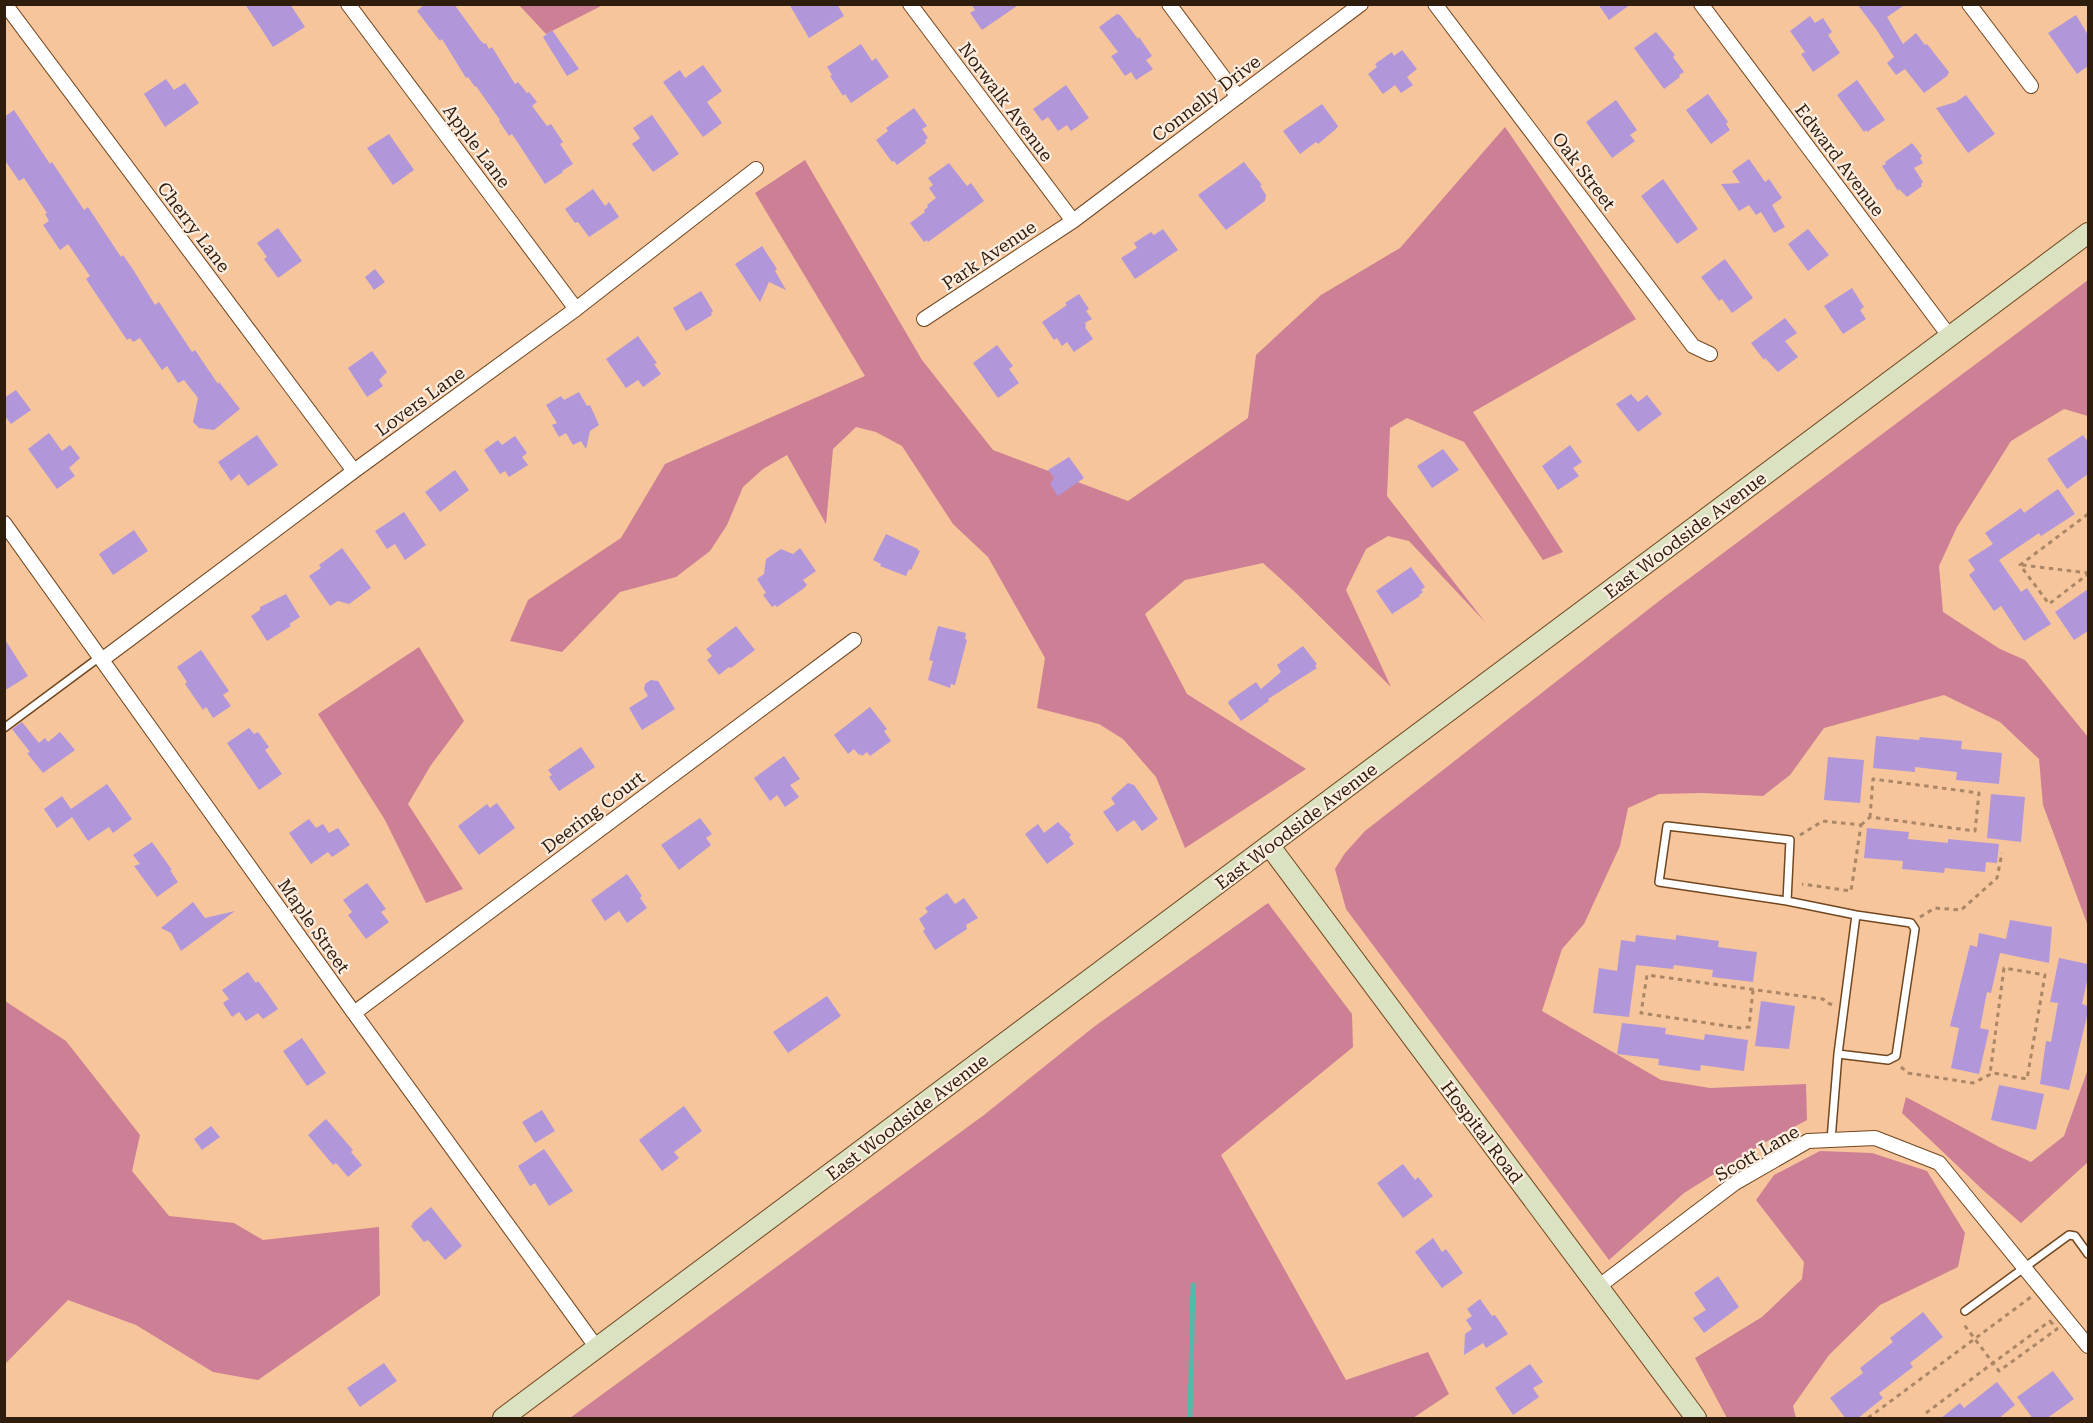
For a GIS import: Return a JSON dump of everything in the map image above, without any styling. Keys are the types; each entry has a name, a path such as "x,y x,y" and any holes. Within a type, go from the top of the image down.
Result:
{"main road":[{"name":"East Woodside Avenue","path":"503,1419 2088,233"},
{"name":"Hospital Road","path":"1269,845 1696,1419"}],"street":[{"name":"Cherry Lane","path":"5,4 354,471"},
{"name":"Apple Lane","path":"348,4 576,309"},
{"name":"Norwalk Avenue","path":"910,4 1073,221"},
{"path":"1169,4 1238,97"},
{"name":"Connelly Drive","path":"1073,221 1361,4"},
{"name":"Oak Street","path":"1434,4 1693,346 1710,354"},
{"name":"Edward Avenue","path":"1701,4 1950,337"},
{"path":"1969,4 2031,86"},
{"name":"Lovers Lane","path":"102,657 576,309 756,169"},
{"name":"Park Avenue","path":"924,319 1073,221"},
{"name":"Maple Street","path":"4,523 597,1348"},
{"name":"Deering Court","path":"354,1013 854,640"},
{"name":"Scott Lane","path":"1598,1287 1735,1184 1808,1141 1875,1138 1939,1163 2088,1346"}],"lane":[{"path":"4,728 102,657"},
{"path":"1787,901 1790,840 1667,826 1659,882 1787,901 1911,923 1915,929 1897,1051 1893,1059 1838,1054"},
{"path":"1831,1140 1838,1054 1857,915"},
{"path":"1965,1311 2069,1236 2075,1236 2088,1254"}],"path":[{"path":"2020,565 2088,514"},
{"path":"2020,565 2049,604 2088,574"},
{"path":"2020,565 2088,574"},
{"path":"1802,884 1851,891 1861,825 1870,817 1873,779 1979,793 1975,831 1870,817"},
{"path":"1790,840 1823,821 1861,825"},
{"path":"1911,923 1935,908 1961,910 1997,878 2002,853"},
{"path":"1893,1059 1908,1073 1929,1077 1973,1083 1993,1073 2027,1079 2045,975 2004,968 1990,1074"},
{"path":"1753,990 1749,1027 1740,1028 1641,1013 1647,975 1823,999 1827,1003 1845,1007"},
{"path":"1868,1419 2042,1289"},
{"path":"1926,1413 1993,1363 2050,1321 2057,1329 1999,1371 1993,1363 1975,1339 1960,1320"}],"shaded area":[{"path":"519,5 603,5 546,34"},
{"path":"1505,127 1636,319 1473,412 1563,552 1543,560 1464,442 1407,418 1390,428 1387,496 1485,622 1409,541 1388,536 1366,549 1346,590 1391,687 1263,563 1185,580 1145,614 1187,694 1306,769 1185,848 1156,777 1123,739 1099,724 1037,708 1045,658 988,557 953,524 902,446 876,432 856,427 833,449 826,524 787,455 763,469 743,487 727,525 710,551 676,577 620,592 562,652 510,641 528,600 621,538 665,464 865,376 755,193 805,160 922,360 993,450 1128,501 1248,418 1256,355 1321,295 1400,248"},
{"path":"2088,280 2088,416 2064,409 2011,441 1957,527 1939,566 1943,612 2000,649 2025,660 2088,737 2088,926 2043,805 2039,759 2000,722 1944,695 1824,728 1790,775 1763,796 1703,793 1659,794 1628,808 1620,846 1584,924 1562,949 1542,1011 1661,1080 1710,1088 1806,1084 1807,1120 1762,1144 1684,1193 1609,1260 1346,909 1335,869 1345,853 1365,831 1663,598"},
{"path":"419,647 464,721 431,765 408,804 463,889 426,903 385,820 318,714"},
{"path":"1268,903 1352,1014 1353,1047 1221,1155 1346,1380 1428,1352 1449,1394 1413,1418 570,1418 984,1115 1095,1026"},
{"path":"5,1001 66,1041 140,1135 132,1171 169,1216 234,1223 263,1240 379,1227 380,1295 258,1380 213,1372 136,1325 68,1300 5,1364"},
{"path":"2088,1069 2088,1162 2021,1223 1902,1113 1906,1097 2031,1162 2064,1136"},
{"path":"1820,1151 1872,1153 1927,1171 1965,1233 1958,1267 1880,1305 1829,1355 1793,1406 1796,1418 1727,1418 1695,1358 1762,1317 1802,1279 1804,1262 1756,1200 1774,1175"}],"building":[{"path":"245,4 290,4 305,27 273,47"},
{"path":"425,4 454,4 480,40 486,43 489,49 492,47 515,84 518,82 537,102 532,106 547,126 551,124 563,142 560,144 573,164 545,184 512,134 509,136 476,86 468,77 466,78 442,39 440,41 417,11"},
{"path":"789,4 837,4 844,16 809,38"},
{"path":"971,4 1020,4 982,30 970,13 975,10"},
{"path":"1598,4 1631,4 1609,20"},
{"path":"1857,4 1906,4 1887,17 1903,44 1916,33 1949,72 1947,76 1924,93 1905,69 1896,75 1887,63 1894,57"},
{"path":"1117,14 1138,39 1139,37 1152,56 1146,60 1153,69 1136,80 1131,72 1125,76 1111,56 1118,52 1099,27"},
{"path":"2076,15 2088,35 2088,66 2077,74 2048,33"},
{"path":"1810,16 1815,23 1823,18 1832,32 1828,35 1840,53 1813,72 1801,54 1805,52 1790,31"},
{"path":"552,30 579,69 567,76 543,37"},
{"path":"1656,32 1675,55 1673,57 1684,72 1664,89 1634,48"},
{"path":"861,44 872,61 876,58 889,77 851,103 845,94 843,96 827,67"},
{"path":"1402,50 1417,69 1407,77 1413,85 1401,93 1395,85 1383,94 1368,74 1377,67 1375,64 1392,52 1394,56"},
{"path":"703,65 722,91 707,102 722,123 703,137 663,82 680,70 685,78"},
{"path":"166,79 174,90 185,83 199,103 165,127 144,94"},
{"path":"1857,80 1885,120 1867,132 1866,130 1864,132 1837,95"},
{"path":"1066,85 1089,118 1071,131 1067,125 1058,131 1048,117 1042,121 1033,109"},
{"path":"1708,94 1728,122 1726,124 1730,130 1711,144 1686,110"},
{"path":"1966,95 1995,134 1968,153 1936,108 1956,102"},
{"path":"1616,100 1637,130 1630,135 1635,141 1612,158 1586,122"},
{"path":"1322,104 1338,126 1318,144 1316,142 1300,154 1283,131"},
{"path":"914,108 927,126 922,129 928,138 925,140 926,143 897,165 894,161 892,162 876,140 888,131 886,128"},
{"path":"14,110 84,210 88,207 121,257 123,255 155,305 159,302 192,352 195,350 218,384 219,382 240,409 214,430 199,428 193,422 198,398 184,380 178,383 167,366 162,370 140,338 133,342 130,338 127,340 86,279 90,276 68,244 60,250 43,225 49,221 45,214 47,213 24,178 19,181 4,159 4,117"},
{"path":"652,115 679,154 653,172 632,144 640,138 633,128"},
{"path":"389,134 414,170 393,185 367,148"},
{"path":"1912,143 1922,156 1920,158 1923,163 1914,168 1923,182 1922,186 1907,197 1899,189 1898,191 1882,166"},
{"path":"1749,159 1765,182 1769,179 1782,198 1772,205 1785,227 1774,233 1761,212 1756,215 1749,205 1739,211 1721,184 1740,183 1732,171"},
{"path":"1244,162 1262,185 1260,186 1266,195 1265,201 1226,230 1198,195"},
{"path":"949,163 967,186 971,183 984,201 928,242 927,240 924,242 910,223 925,212 927,205 936,198 929,188 933,185 928,178"},
{"path":"1663,179 1698,229 1677,244 1641,196"},
{"path":"593,189 605,206 609,202 619,217 589,237 565,209"},
{"path":"278,228 302,261 278,278 264,259 267,257 257,243"},
{"path":"1163,229 1178,250 1135,279 1121,258 1137,248 1134,243 1151,232 1154,235"},
{"path":"1808,229 1829,255 1808,271 1788,244"},
{"path":"762,246 777,269 775,271 786,290 769,282 760,302 735,264"},
{"path":"1725,259 1753,298 1732,313 1722,299 1719,301 1701,277"},
{"path":"375,269 385,282 374,290 365,277"},
{"path":"1852,288 1864,307 1860,310 1866,319 1843,334 1824,306"},
{"path":"701,291 713,311 712,315 686,331 673,308"},
{"path":"1079,294 1089,309 1086,311 1092,319 1085,323 1085,327 1093,339 1074,352 1067,342 1062,346 1057,338 1054,340 1042,322"},
{"path":"1785,318 1797,333 1785,341 1798,357 1778,372 1765,358 1764,360 1751,343"},
{"path":"638,336 657,363 654,364 661,374 643,387 638,380 626,388 606,359"},
{"path":"997,345 1013,366 1009,369 1019,383 998,398 973,363"},
{"path":"372,351 387,372 379,380 383,386 367,397 348,368"},
{"path":"16,390 31,410 11,424 4,415 4,398"},
{"path":"579,392 587,406 590,405 599,425 590,431 586,449 581,441 573,445 566,433 559,437 552,425 557,423 546,405 561,396 564,400"},
{"path":"1631,394 1638,402 1647,395 1662,414 1638,432 1616,404"},
{"path":"49,433 62,451 70,445 80,458 69,468 75,476 57,489 28,449"},
{"path":"257,435 278,465 248,486 239,474 231,481 218,462"},
{"path":"2083,435 2088,442 2088,474 2067,489 2047,459"},
{"path":"515,436 527,453 522,457 528,465 509,477 505,471 500,474 484,450 498,440 502,445"},
{"path":"1570,445 1582,462 1573,468 1579,476 1558,490 1542,466"},
{"path":"1443,449 1459,470 1432,488 1417,466"},
{"path":"1069,457 1084,478 1058,496 1050,484 1054,478 1048,470"},
{"path":"455,470 469,490 440,512 425,492"},
{"path":"2058,489 2075,514 2041,536 2039,533 1999,560 2021,592 2027,588 2051,624 2024,641 2001,606 1994,611 1969,575 1975,570 1968,560 1993,544 1985,533 2021,508 2024,513"},
{"path":"404,512 426,545 405,560 395,544 387,549 375,531"},
{"path":"134,530 148,551 113,575 99,554"},
{"path":"886,534 920,551 906,576 880,566 881,564 873,560"},
{"path":"342,548 371,588 349,604 338,601 330,606 309,576 321,568 319,565"},
{"path":"800,548 816,571 803,580 807,585 803,589 777,607 775,605 772,607 763,595 766,593 757,579 764,574 766,559 781,549 793,554"},
{"path":"1411,567 1425,587 1421,590 1423,592 1392,614 1376,591"},
{"path":"2088,589 2088,631 2074,640 2055,612"},
{"path":"286,594 300,617 289,624 291,626 267,641 251,616 260,610 260,607"},
{"path":"736,626 755,650 719,675 707,660 712,656 706,649"},
{"path":"938,626 966,633 965,639 967,640 955,685 951,684 950,688 928,680 933,661 929,660"},
{"path":"4,638 28,676 4,691"},
{"path":"1303,646 1317,664 1315,666 1317,668 1268,699 1269,701 1241,721 1228,703 1229,701 1256,682 1261,689 1281,672 1277,665"},
{"path":"201,650 229,691 223,695 231,706 213,718 206,707 203,710 185,684 187,682 177,667"},
{"path":"651,680 658,681 675,709 642,730 629,708 648,696 644,689 645,684"},
{"path":"870,707 887,729 884,731 891,741 870,756 867,752 862,756 859,755 854,749 848,754 834,735"},
{"path":"22,722 39,743 45,738 48,742 60,732 75,750 43,773 12,729"},
{"path":"249,728 254,734 258,732 269,747 265,750 282,774 259,790 227,743"},
{"path":"1876,736 1962,741 1961,749 2002,753 1999,784 1956,780 1957,772 1915,767 1915,772 1873,768"},
{"path":"581,747 595,767 559,791 549,777 552,775 548,770"},
{"path":"784,756 800,779 790,785 799,797 785,807 777,795 770,801 754,778"},
{"path":"1828,757 1864,760 1860,803 1824,800"},
{"path":"1128,783 1134,785 1158,819 1142,831 1134,820 1117,832 1103,812 1115,804 1111,798"},
{"path":"107,784 132,819 113,833 109,827 88,841 72,817 57,828 44,809 62,796 71,809"},
{"path":"1991,794 2025,797 2021,842 1987,838"},
{"path":"497,803 515,828 479,855 458,826 487,804 490,808"},
{"path":"700,818 712,834 706,838 711,845 679,870 661,845"},
{"path":"309,819 316,828 323,824 329,833 338,828 350,845 332,857 328,852 311,864 289,833"},
{"path":"1058,822 1071,835 1069,837 1074,844 1047,864 1025,834 1038,824 1044,833"},
{"path":"1867,828 1909,832 1908,839 1948,843 1948,839 1999,844 1997,863 1986,862 1985,872 1945,868 1944,873 1902,869 1903,861 1864,858"},
{"path":"152,842 178,882 157,897 134,866 140,864 133,855"},
{"path":"627,874 647,908 627,923 619,911 605,921 591,900"},
{"path":"367,883 386,909 381,912 389,922 366,939 348,915 352,912 343,900"},
{"path":"947,893 955,904 964,898 978,918 966,925 967,929 935,950 923,931 925,929 919,919 928,912 925,908"},
{"path":"193,902 205,918 235,911 181,951 171,933 161,928"},
{"path":"2010,920 2052,927 2049,963 2000,953 1991,993 1987,992 1980,1028 1989,1030 1979,1074 1951,1068 1959,1028 1950,1026 1970,945 1977,947 1979,933 2006,939"},
{"path":"1636,935 1676,940 1676,935 1719,941 1718,947 1757,952 1753,982 1712,977 1713,970 1674,965 1673,969 1636,965 1629,1017 1593,1013 1599,968 1617,971 1621,940 1635,942"},
{"path":"2059,958 2088,964 2088,977 2082,1004 2088,1006 2088,1012 2069,1090 2040,1084 2046,1041 2051,1042 2058,1003 2050,1002"},
{"path":"248,972 256,983 258,981 278,1009 263,1019 258,1013 246,1021 239,1012 232,1017 223,1003 229,999 222,990"},
{"path":"827,996 841,1016 788,1053 773,1032"},
{"path":"1761,1001 1795,1006 1789,1049 1755,1046"},
{"path":"1622,1023 1666,1028 1665,1034 1704,1040 1705,1034 1748,1040 1744,1071 1701,1065 1700,1071 1658,1065 1659,1059 1617,1054"},
{"path":"302,1038 326,1073 307,1086 283,1051"},
{"path":"1999,1085 2044,1094 2036,1130 1991,1120"},
{"path":"684,1106 702,1131 674,1152 679,1158 662,1171 639,1140"},
{"path":"542,1110 555,1131 535,1143 522,1122"},
{"path":"326,1119 353,1150 351,1152 362,1165 348,1177 336,1163 333,1165 308,1135"},
{"path":"211,1126 220,1137 202,1150 194,1139"},
{"path":"544,1149 573,1191 549,1206 535,1183 530,1186 518,1166"},
{"path":"1403,1164 1415,1180 1418,1177 1433,1196 1403,1218 1377,1183"},
{"path":"431,1207 462,1246 445,1260 428,1240 424,1242 411,1226"},
{"path":"1433,1238 1442,1252 1446,1249 1463,1273 1442,1288 1415,1252"},
{"path":"1718,1276 1739,1307 1704,1333 1693,1318 1706,1310 1694,1293"},
{"path":"1480,1299 1508,1334 1486,1348 1483,1343 1464,1355 1465,1334 1472,1329 1466,1320 1472,1316 1467,1309"},
{"path":"1923,1312 1943,1337 1910,1363 1913,1367 1879,1393 1883,1398 1857,1419 1846,1419 1830,1398 1863,1373 1860,1368 1893,1342 1890,1338"},
{"path":"384,1363 397,1381 360,1407 347,1388"},
{"path":"1530,1364 1543,1382 1533,1388 1539,1397 1513,1415 1495,1388"},
{"path":"2053,1371 2074,1399 2046,1419 2033,1419 2017,1397"},
{"path":"1997,1382 2015,1405 1998,1419 1940,1419 1960,1403 1964,1408"}],"waterway":[{"path":"1190,1418 1193,1285"}]}
